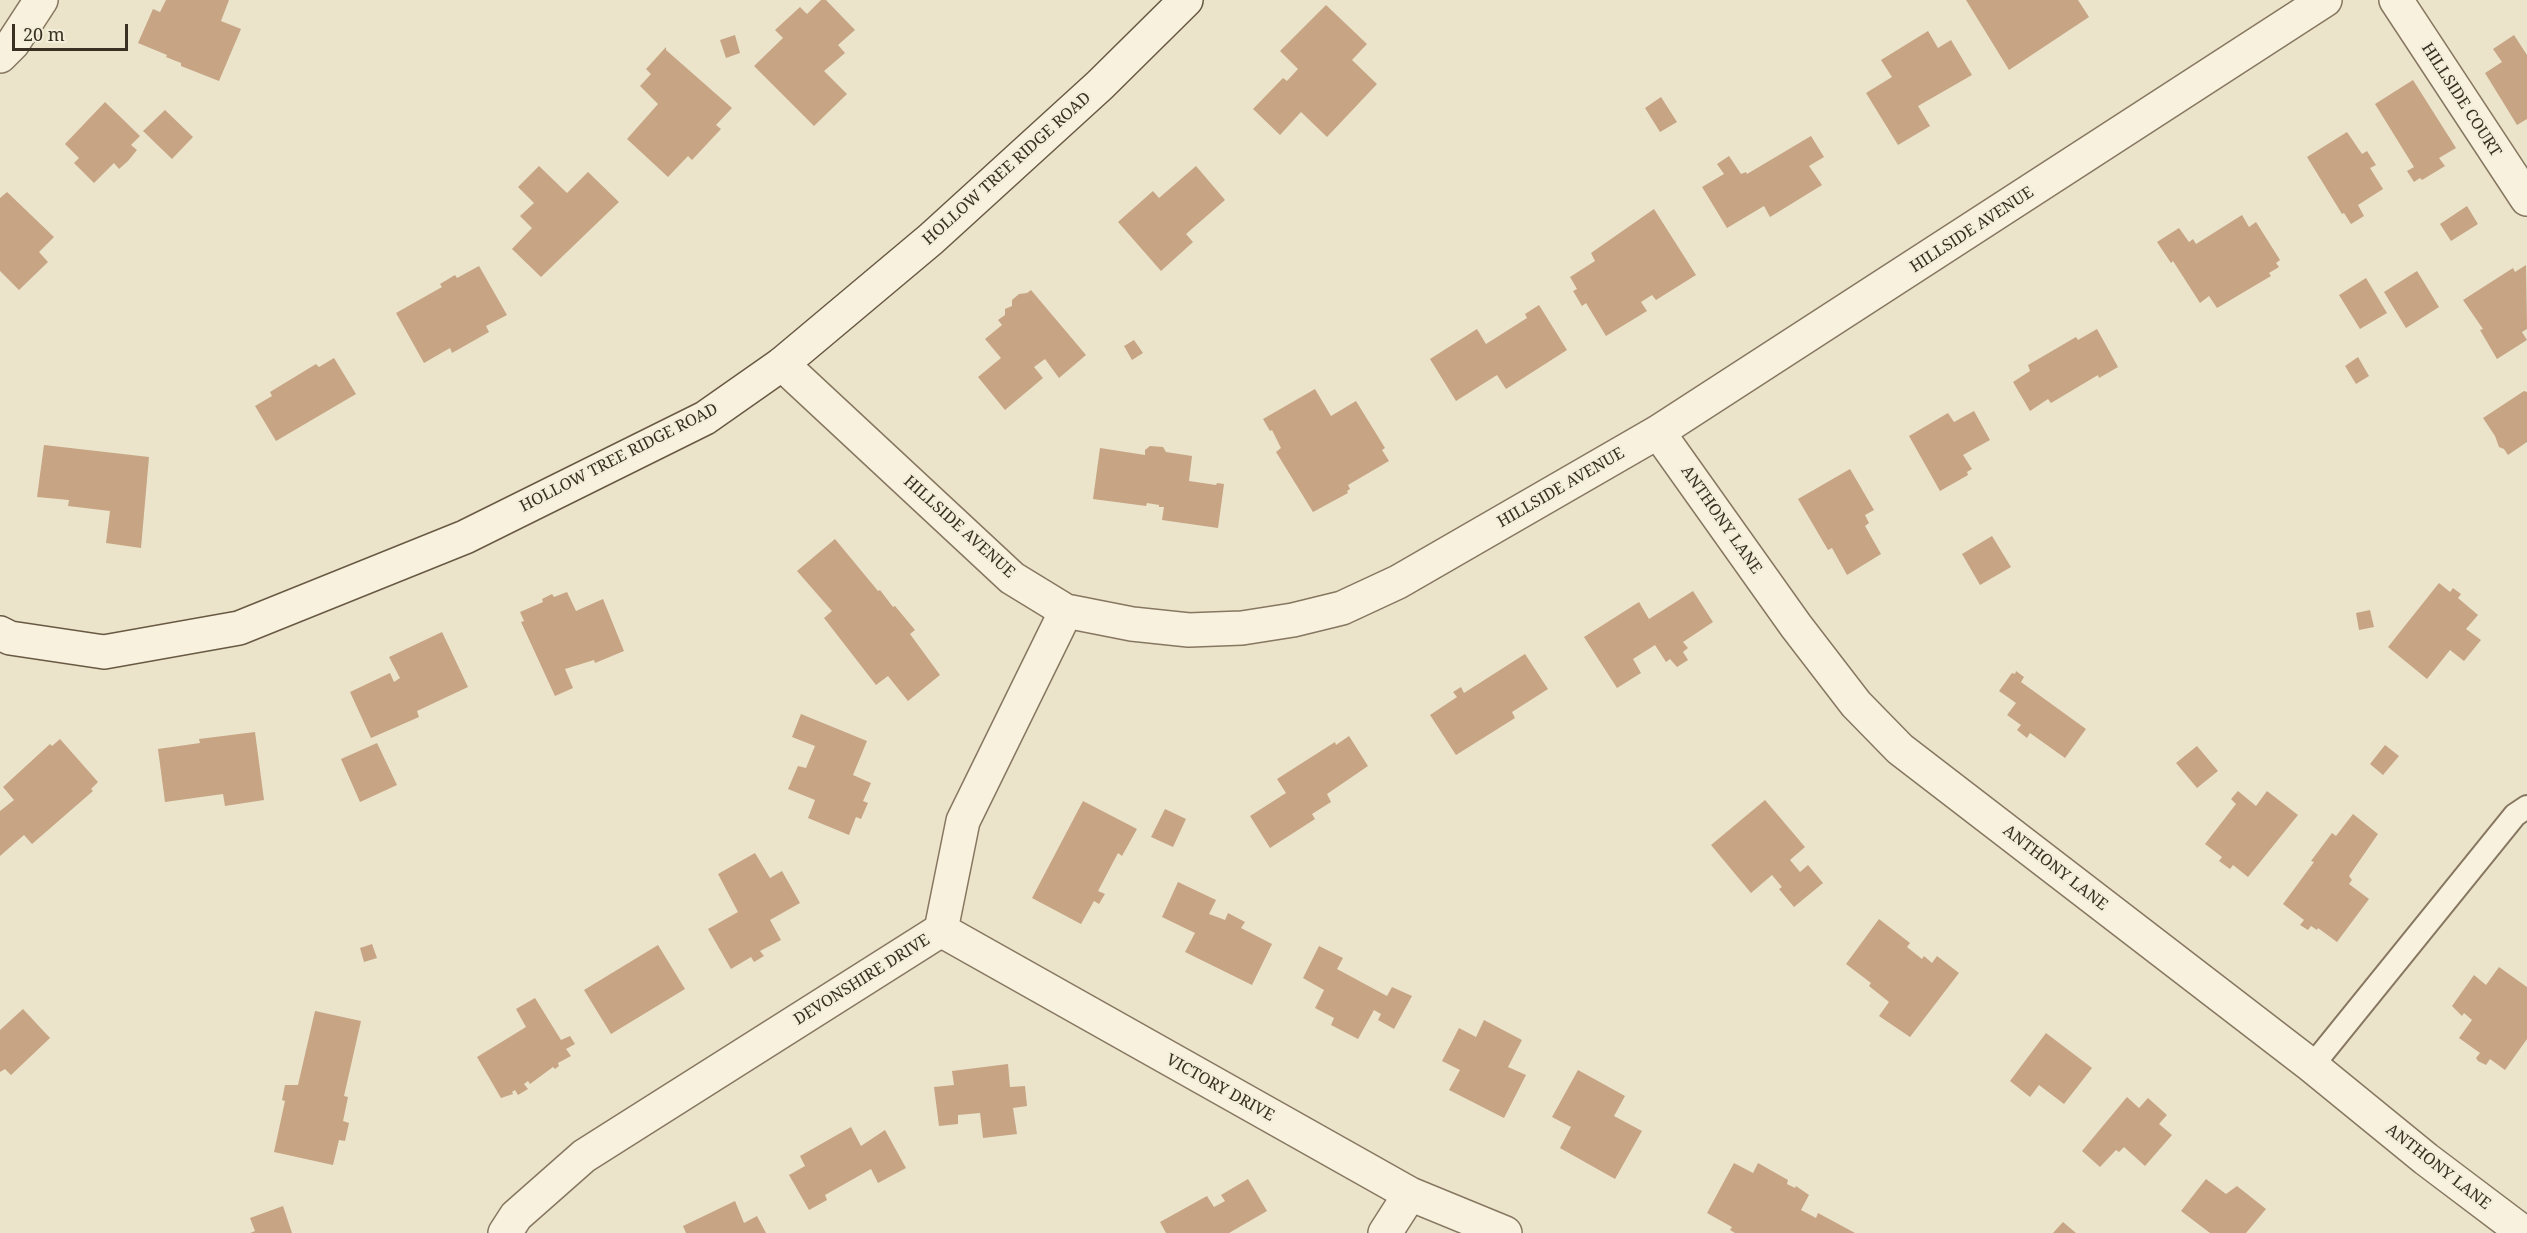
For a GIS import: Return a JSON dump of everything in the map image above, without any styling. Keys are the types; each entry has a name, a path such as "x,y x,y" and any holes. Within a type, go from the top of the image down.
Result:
{"street":[{"path":"0,56 13,43 41,0"},
{"name":"HOLLOW TREE RIDGE ROAD","path":"1,634 10,638 104,652 239,628 465,537 705,418 782,364 932,239 1100,84 1186,0"},
{"name":"HILLSIDE AVENUE","path":"782,364 1012,578 1066,611 1132,624 1189,630 1242,628 1293,620 1341,608 1398,582 1658,432 2325,0"},
{"name":"HILLSIDE COURT","path":"2396,0 2527,199"},
{"name":"ANTHONY LANE","path":"1658,432 1796,626 1856,704 1900,749 2312,1066 2426,1159 2524,1233"},
{"name":"DEVONSHIRE DRIVE","path":"506,1233 516,1216 584,1156 941,930 963,821 1066,611"},
{"name":"VICTORY DRIVE","path":"941,930 1410,1194 1505,1233"},
{"path":"1385,1233 1410,1194"}],"lane":[{"path":"2312,1066 2516,815 2527,807"}],"building":[{"path":"166,0 229,0 221,21 241,29 219,81 181,66 181,63 166,57 167,55 138,43 153,9 160,12"},
{"path":"821,0 826,0 855,30 838,45 845,53 824,71 847,94 814,126 754,66 783,38 775,30 800,7 807,14"},
{"path":"1966,0 2078,0 2089,17 2009,70"},
{"path":"1326,5 1367,44 1352,60 1377,84 1327,137 1301,112 1280,135 1253,109 1283,78 1287,81 1298,69 1280,51"},
{"path":"1928,31 1938,48 1951,40 1972,75 1918,106 1930,126 1898,145 1866,93 1892,77 1881,60"},
{"path":"735,35 740,53 726,58 720,40"},
{"path":"2514,35 2527,55 2527,119 2517,125 2485,73 2502,62 2493,49"},
{"path":"666,47 666,50 732,108 716,125 721,129 692,160 688,156 668,177 627,139 658,104 640,86 651,74 646,69"},
{"path":"2413,80 2456,148 2439,158 2445,166 2422,180 2420,178 2414,182 2407,171 2414,167 2375,104"},
{"path":"1661,97 1677,122 1660,132 1645,108"},
{"path":"105,102 140,136 131,145 137,150 128,161 119,169 114,163 94,183 74,163 79,158 65,144"},
{"path":"165,110 193,137 172,159 143,131"},
{"path":"2347,132 2362,154 2367,151 2376,165 2370,168 2383,189 2358,205 2364,216 2351,224 2344,213 2342,214 2307,157"},
{"path":"1811,136 1824,157 1809,166 1822,185 1770,217 1764,206 1727,228 1702,187 1724,174 1717,164 1729,156 1741,174 1746,172 1747,174"},
{"path":"539,166 567,193 588,172 619,202 541,277 512,249 532,228 520,216 534,203 518,187"},
{"path":"1196,166 1225,200 1186,234 1193,242 1161,271 1118,222 1153,191 1159,198"},
{"path":"7,192 54,237 39,252 48,262 19,290 0,271 0,198"},
{"path":"2467,206 2478,224 2451,241 2440,224"},
{"path":"1654,209 1696,275 1656,300 1652,295 1641,302 1647,311 1606,336 1586,303 1582,306 1573,291 1577,289 1570,277 1595,261 1591,253"},
{"path":"2242,215 2249,227 2256,222 2280,260 2276,263 2279,267 2269,273 2271,276 2217,308 2209,296 2200,303 2173,261 2171,263 2157,242 2179,228 2189,242 2193,239 2196,244"},
{"path":"2526,265 2527,329 2522,332 2527,340 2497,359 2480,330 2483,329 2463,300 2513,268 2515,272"},
{"path":"479,266 507,315 486,326 489,332 452,353 450,348 424,363 396,313 442,287 440,284 455,275 457,278"},
{"path":"2417,271 2439,307 2406,328 2384,292"},
{"path":"2366,278 2387,313 2360,329 2339,295"},
{"path":"1031,290 1086,355 1059,378 1045,359 1034,367 1043,378 1005,410 978,377 1001,358 985,339 1002,325 998,320 1005,315 1005,309 1012,306 1012,300 1019,294"},
{"path":"1539,305 1567,350 1506,389 1497,375 1456,401 1430,359 1477,329 1486,344 1527,318 1525,314"},
{"path":"2097,329 2118,367 2099,378 2098,375 2051,403 2048,399 2030,411 2013,382 2030,371 2028,365 2076,337 2078,340"},
{"path":"1134,340 1143,353 1132,360 1124,346"},
{"path":"2358,357 2369,376 2356,384 2345,366"},
{"path":"334,358 356,394 276,441 255,406 272,396 270,392 316,364 319,367"},
{"path":"1315,389 1331,416 1356,401 1385,448 1382,450 1389,461 1348,485 1350,489 1348,493 1313,512 1276,452 1281,448 1272,430 1270,431 1263,419"},
{"path":"2524,391 2527,392 2527,442 2508,455 2504,449 2499,447 2495,436 2483,418"},
{"path":"1974,411 1990,440 1963,455 1972,469 1967,472 1968,475 1940,491 1909,436 1948,413 1954,422"},
{"path":"44,445 149,457 141,548 106,543 110,511 68,506 69,500 37,497"},
{"path":"1150,446 1163,447 1166,452 1192,456 1189,481 1224,484 1218,528 1162,520 1164,507 1159,507 1159,505 1147,503 1146,506 1093,499 1100,448 1145,455 1145,450"},
{"path":"1850,469 1874,510 1865,515 1869,523 1865,526 1881,554 1847,575 1832,548 1828,550 1798,499"},
{"path":"1992,536 2011,567 1980,585 1962,554"},
{"path":"835,539 878,591 880,590 915,630 910,634 940,675 908,701 888,676 876,685 824,618 832,611 797,571"},
{"path":"2439,583 2450,592 2453,588 2461,594 2458,598 2478,615 2466,629 2481,640 2464,661 2450,650 2427,679 2388,647"},
{"path":"1693,591 1713,622 1683,642 1688,648 1683,652 1688,660 1677,667 1670,659 1666,662 1655,645 1633,659 1641,673 1617,688 1584,637 1639,602 1649,619"},
{"path":"567,592 576,611 603,599 624,651 595,663 594,660 565,669 573,688 555,696 521,622 524,621 520,612 543,602 542,599 552,594 554,597"},
{"path":"2370,610 2374,627 2359,630 2356,613"},
{"path":"442,632 468,687 417,711 419,717 371,738 350,692 390,673 394,682 400,678 389,657"},
{"path":"1525,654 1548,689 1512,712 1515,718 1456,755 1430,715 1457,697 1453,692 1461,687 1464,693"},
{"path":"2016,671 2024,677 2021,682 2086,729 2065,758 2030,733 2027,738 2017,730 2021,725 2007,715 2016,703 1999,691"},
{"path":"801,714 867,741 853,775 871,783 863,801 868,803 861,819 856,817 849,835 808,818 815,800 788,789 798,766 806,768 815,746 792,737"},
{"path":"255,732 264,800 225,806 223,794 165,802 158,749 200,743 199,739"},
{"path":"1349,736 1368,766 1327,794 1331,802 1312,814 1315,819 1270,848 1250,816 1286,793 1277,779 1335,742 1336,745"},
{"path":"60,739 98,782 91,789 93,791 32,844 24,835 0,856 0,811 14,800 3,787 50,744 52,746"},
{"path":"377,743 397,785 360,802 341,759"},
{"path":"2385,745 2399,756 2383,775 2370,764"},
{"path":"2197,746 2218,771 2197,788 2176,763"},
{"path":"2238,791 2256,806 2267,791 2298,815 2248,877 2233,865 2230,869 2219,861 2222,857 2205,844 2236,804 2231,799"},
{"path":"1765,800 1805,847 1790,860 1800,872 1808,865 1823,883 1794,907 1779,889 1782,887 1772,875 1751,893 1711,845"},
{"path":"1083,801 1137,829 1122,856 1118,853 1098,891 1105,894 1099,904 1094,901 1081,924 1032,898"},
{"path":"1165,809 1186,819 1173,847 1151,837"},
{"path":"2353,814 2378,834 2349,876 2352,880 2349,884 2369,899 2337,942 2318,928 2317,930 2311,926 2308,930 2300,925 2304,920 2283,904 2332,833 2336,836"},
{"path":"755,853 770,878 782,871 800,903 770,920 781,940 760,951 764,956 754,962 751,957 731,969 708,929 738,912 718,874"},
{"path":"1178,882 1216,900 1209,914 1225,920 1228,913 1245,922 1241,928 1272,944 1252,985 1185,952 1195,933 1162,917"},
{"path":"1879,919 1910,943 1907,947 1922,959 1924,956 1932,963 1937,956 1959,973 1910,1037 1879,1016 1889,1002 1869,986 1871,983 1846,964"},
{"path":"372,944 377,958 364,962 360,948"},
{"path":"658,945 685,989 611,1034 584,990"},
{"path":"1319,946 1343,958 1337,969 1387,996 1392,987 1412,996 1394,1029 1378,1020 1381,1014 1374,1010 1358,1039 1331,1025 1334,1018 1315,1008 1324,990 1303,978"},
{"path":"2499,967 2527,987 2527,1039 2505,1070 2490,1059 2486,1065 2478,1061 2476,1058 2480,1053 2459,1038 2472,1020 2464,1013 2462,1016 2452,1006 2474,975 2486,985"},
{"path":"535,998 561,1040 570,1036 575,1044 566,1049 571,1056 530,1084 528,1081 524,1084 528,1089 518,1095 515,1090 513,1094 501,1098 477,1057 526,1027 516,1009"},
{"path":"23,1009 50,1038 11,1075 5,1069 0,1072 0,1030"},
{"path":"315,1011 361,1021 344,1096 348,1097 343,1121 349,1123 345,1141 339,1140 333,1165 274,1152 285,1101 282,1100 285,1085 298,1085"},
{"path":"1484,1020 1522,1040 1508,1067 1526,1075 1504,1118 1449,1090 1460,1070 1442,1061 1459,1028 1476,1037"},
{"path":"2046,1033 2092,1068 2064,1104 2039,1085 2030,1097 2010,1081"},
{"path":"1008,1064 1010,1087 1025,1086 1027,1106 1013,1108 1017,1134 983,1138 980,1113 958,1115 958,1124 939,1126 934,1087 954,1085 952,1071"},
{"path":"1578,1070 1625,1096 1614,1116 1642,1131 1615,1179 1560,1148 1571,1127 1552,1117"},
{"path":"2127,1097 2139,1108 2148,1098 2167,1115 2159,1124 2172,1135 2145,1166 2124,1147 2119,1152 2116,1150 2100,1167 2082,1151"},
{"path":"851,1127 861,1146 885,1130 906,1168 878,1183 871,1169 825,1195 827,1200 809,1210 789,1175 805,1166 800,1156"},
{"path":"1734,1163 1753,1173 1758,1163 1788,1180 1787,1184 1795,1188 1796,1186 1809,1195 1801,1210 1816,1218 1818,1213 1855,1233 1735,1233 1730,1230 1732,1227 1707,1213"},
{"path":"1248,1179 1267,1211 1229,1233 1166,1233 1160,1222 1207,1196 1214,1207 1225,1201 1221,1195"},
{"path":"2206,1179 2226,1194 2237,1186 2266,1209 2246,1233 2210,1233 2181,1211"},
{"path":"735,1201 744,1223 757,1216 766,1233 686,1233 683,1226"},
{"path":"283,1206 292,1233 250,1233 255,1231 250,1218"},
{"path":"2063,1222 2076,1233 2053,1233"}]}
